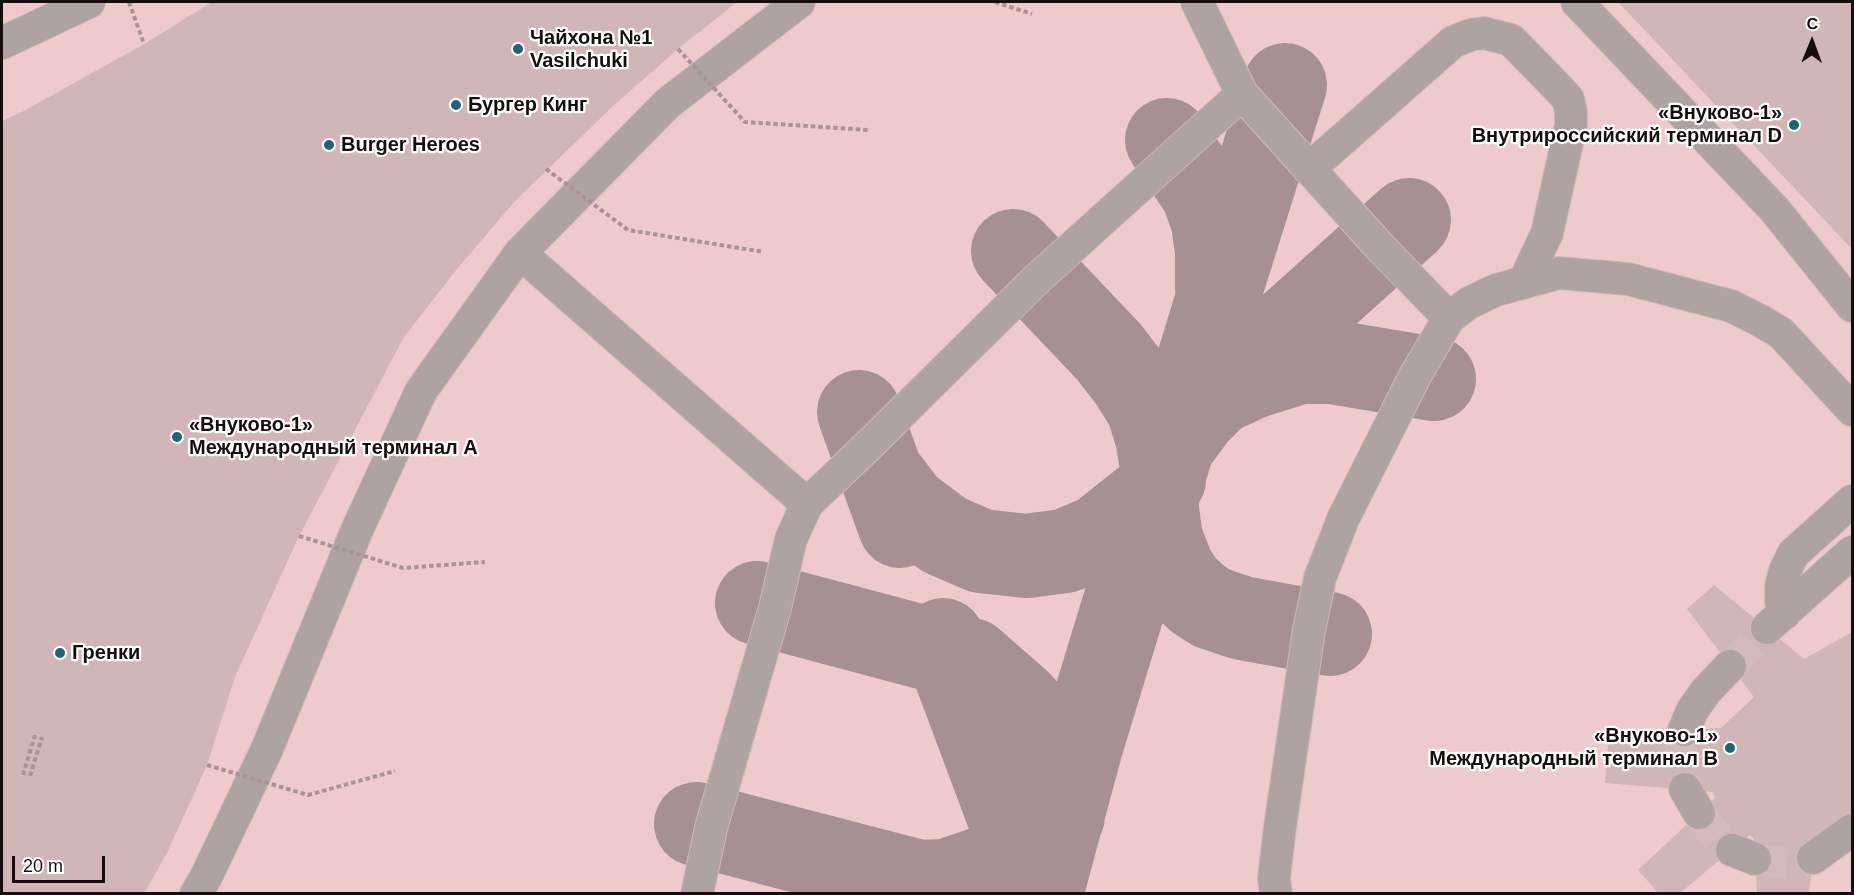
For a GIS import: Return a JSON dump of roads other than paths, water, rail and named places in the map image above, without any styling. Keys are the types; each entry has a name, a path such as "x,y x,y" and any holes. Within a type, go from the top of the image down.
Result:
{"lane":[{"path":"2,43 89,2"},
{"path":"196,894 267,749 357,531 422,391 520,253 668,104 799,2"},
{"path":"1197,2 1242,94 1380,247 1449,318"},
{"path":"1577,2 1774,209 1852,306"},
{"path":"1309,169 1453,42 1470,35 1484,33 1511,40 1568,99 1571,112 1571,125 1547,233 1524,282"},
{"path":"697,894 711,828 775,608 791,539 807,504 1038,278 1242,94"},
{"path":"520,253 807,504"},
{"path":"1276,894 1274,878 1280,827 1309,630 1320,578 1343,519 1415,376 1449,318 1469,303 1496,290 1558,273 1628,279 1731,306 1781,333 1852,410"},
{"path":"1852,501 1793,554 1781,586 1781,602 1776,621 1852,552"},
{"path":"1684,730 1692,711 1706,691 1730,666"},
{"path":"1813,858 1852,830"}],"tunnel":[{"path":"1730,666 1767,628"},
{"path":"1684,730 1681,747 1685,789"},
{"path":"1699,813 1720,842 1732,850"},
{"path":"1755,859 1791,864 1813,858"}],"place":[{"name":"Чайхона №1 Vasilchuki","path":"518,49"},
{"name":"Бургер Кинг","path":"456,105"},
{"name":"«Внуково-1» Внутрироссийский терминал D","path":"1794,125"},
{"name":"Burger Heroes","path":"329,145"},
{"name":"«Внуково-1» Международный терминал А","path":"177,437"},
{"name":"Гренки","path":"60,653"},
{"name":"«Внуково-1» Международный терминал B","path":"1730,748"}]}
